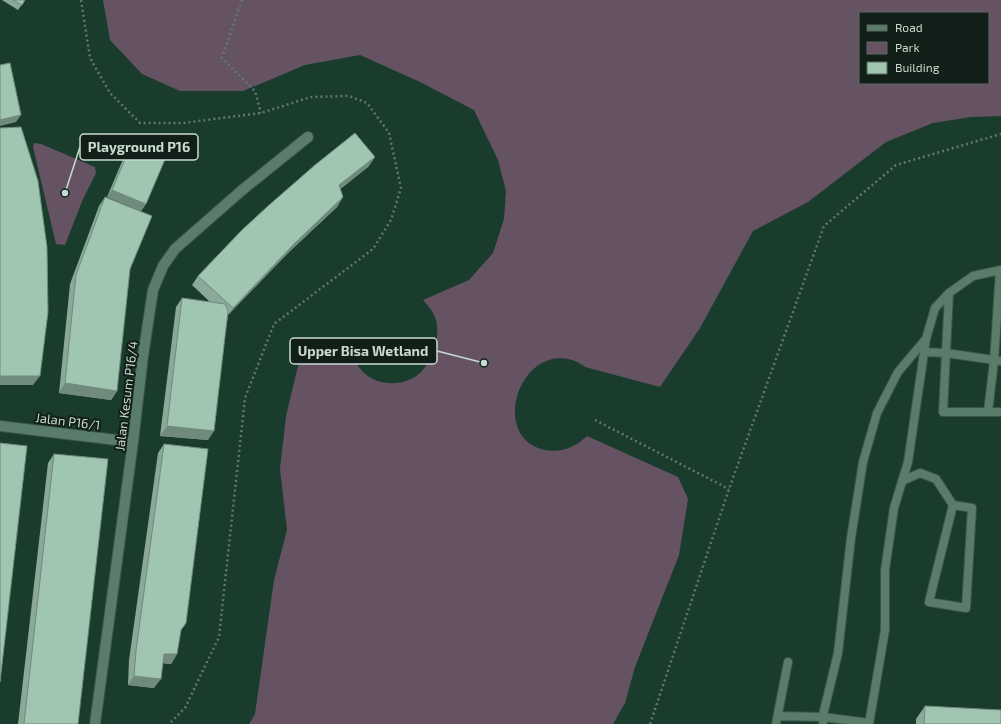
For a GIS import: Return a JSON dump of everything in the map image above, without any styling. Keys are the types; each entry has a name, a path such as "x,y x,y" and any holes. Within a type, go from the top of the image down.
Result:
{"street":[{"name":"Jalan Kesum P16/4","path":"95,724 134,442 143,356 153,290 163,266 175,249 241,191 308,137"},
{"name":"Jalan P16/1","path":"0,426 134,442"}],"lane":[{"path":"788,662 777,720 823,720 869,723 885,630 885,570 894,508 908,462 926,340 935,308 949,293 973,276 1000,270 997,361 988,412"},
{"path":"949,293 943,412 1001,412"},
{"path":"823,720 838,653 851,538 863,462 877,413 898,372 926,340"},
{"path":"924,352 946,353 997,361"},
{"path":"902,481 920,473 936,479 953,505 929,602 966,608 972,508 953,505"}],"path":[{"path":"81,0 90,58 110,93 140,123 183,123 262,113 311,97 349,96 367,103 389,133 401,188 391,220 373,249 274,324 245,398 219,637 184,708 169,724"},
{"path":"242,0 222,58 255,91 262,113"},
{"path":"650,724 729,489 824,226 896,165 1001,134"},
{"path":"595,420 729,489"}],"green space":[{"path":"103,0 1001,0 1001,116 971,117 933,123 886,142 808,202 753,231 700,328 660,387 585,367 575,361 556,359 539,365 526,377 518,394 515,411 518,428 528,442 545,450 557,451 573,446 587,436 678,477 688,499 679,555 635,667 625,703 613,724 249,724 255,714 274,580 287,530 280,469 286,416 299,362 333,343 352,342 358,366 369,377 391,383 398,383 413,378 430,360 436,344 436,320 431,309 423,300 469,280 493,253 504,219 506,191 498,160 474,110 420,82 360,55 305,65 243,91 180,91 142,74 110,40"},
{"path":"34,143 41,144 95,167 96,173 83,199 65,245 56,244 33,147"}],"building":[{"path":"13,0 25,0 22,5"},
{"path":"10,63 21,115 0,120 0,65"},
{"path":"21,127 38,181 47,247 48,312 40,376 0,376 0,128"},
{"path":"355,133 375,157 339,185 343,197 294,244 233,308 198,276 242,230 268,206"},
{"path":"132,143 166,157 146,204 112,190"},
{"path":"105,197 152,216 130,269 117,391 65,383 76,275"},
{"path":"182,298 225,304 228,311 214,431 167,426"},
{"path":"0,443 27,446 0,682"},
{"path":"164,444 208,449 186,623 181,630 177,654 164,654 161,679 134,676 136,651"},
{"path":"54,454 108,459 78,724 24,724"},
{"path":"925,706 1001,710 1001,724 924,724"}],"place":[{"name":"Playground P16","path":"65,193"},
{"name":"Upper Bisa Wetland","path":"484,363"}]}
